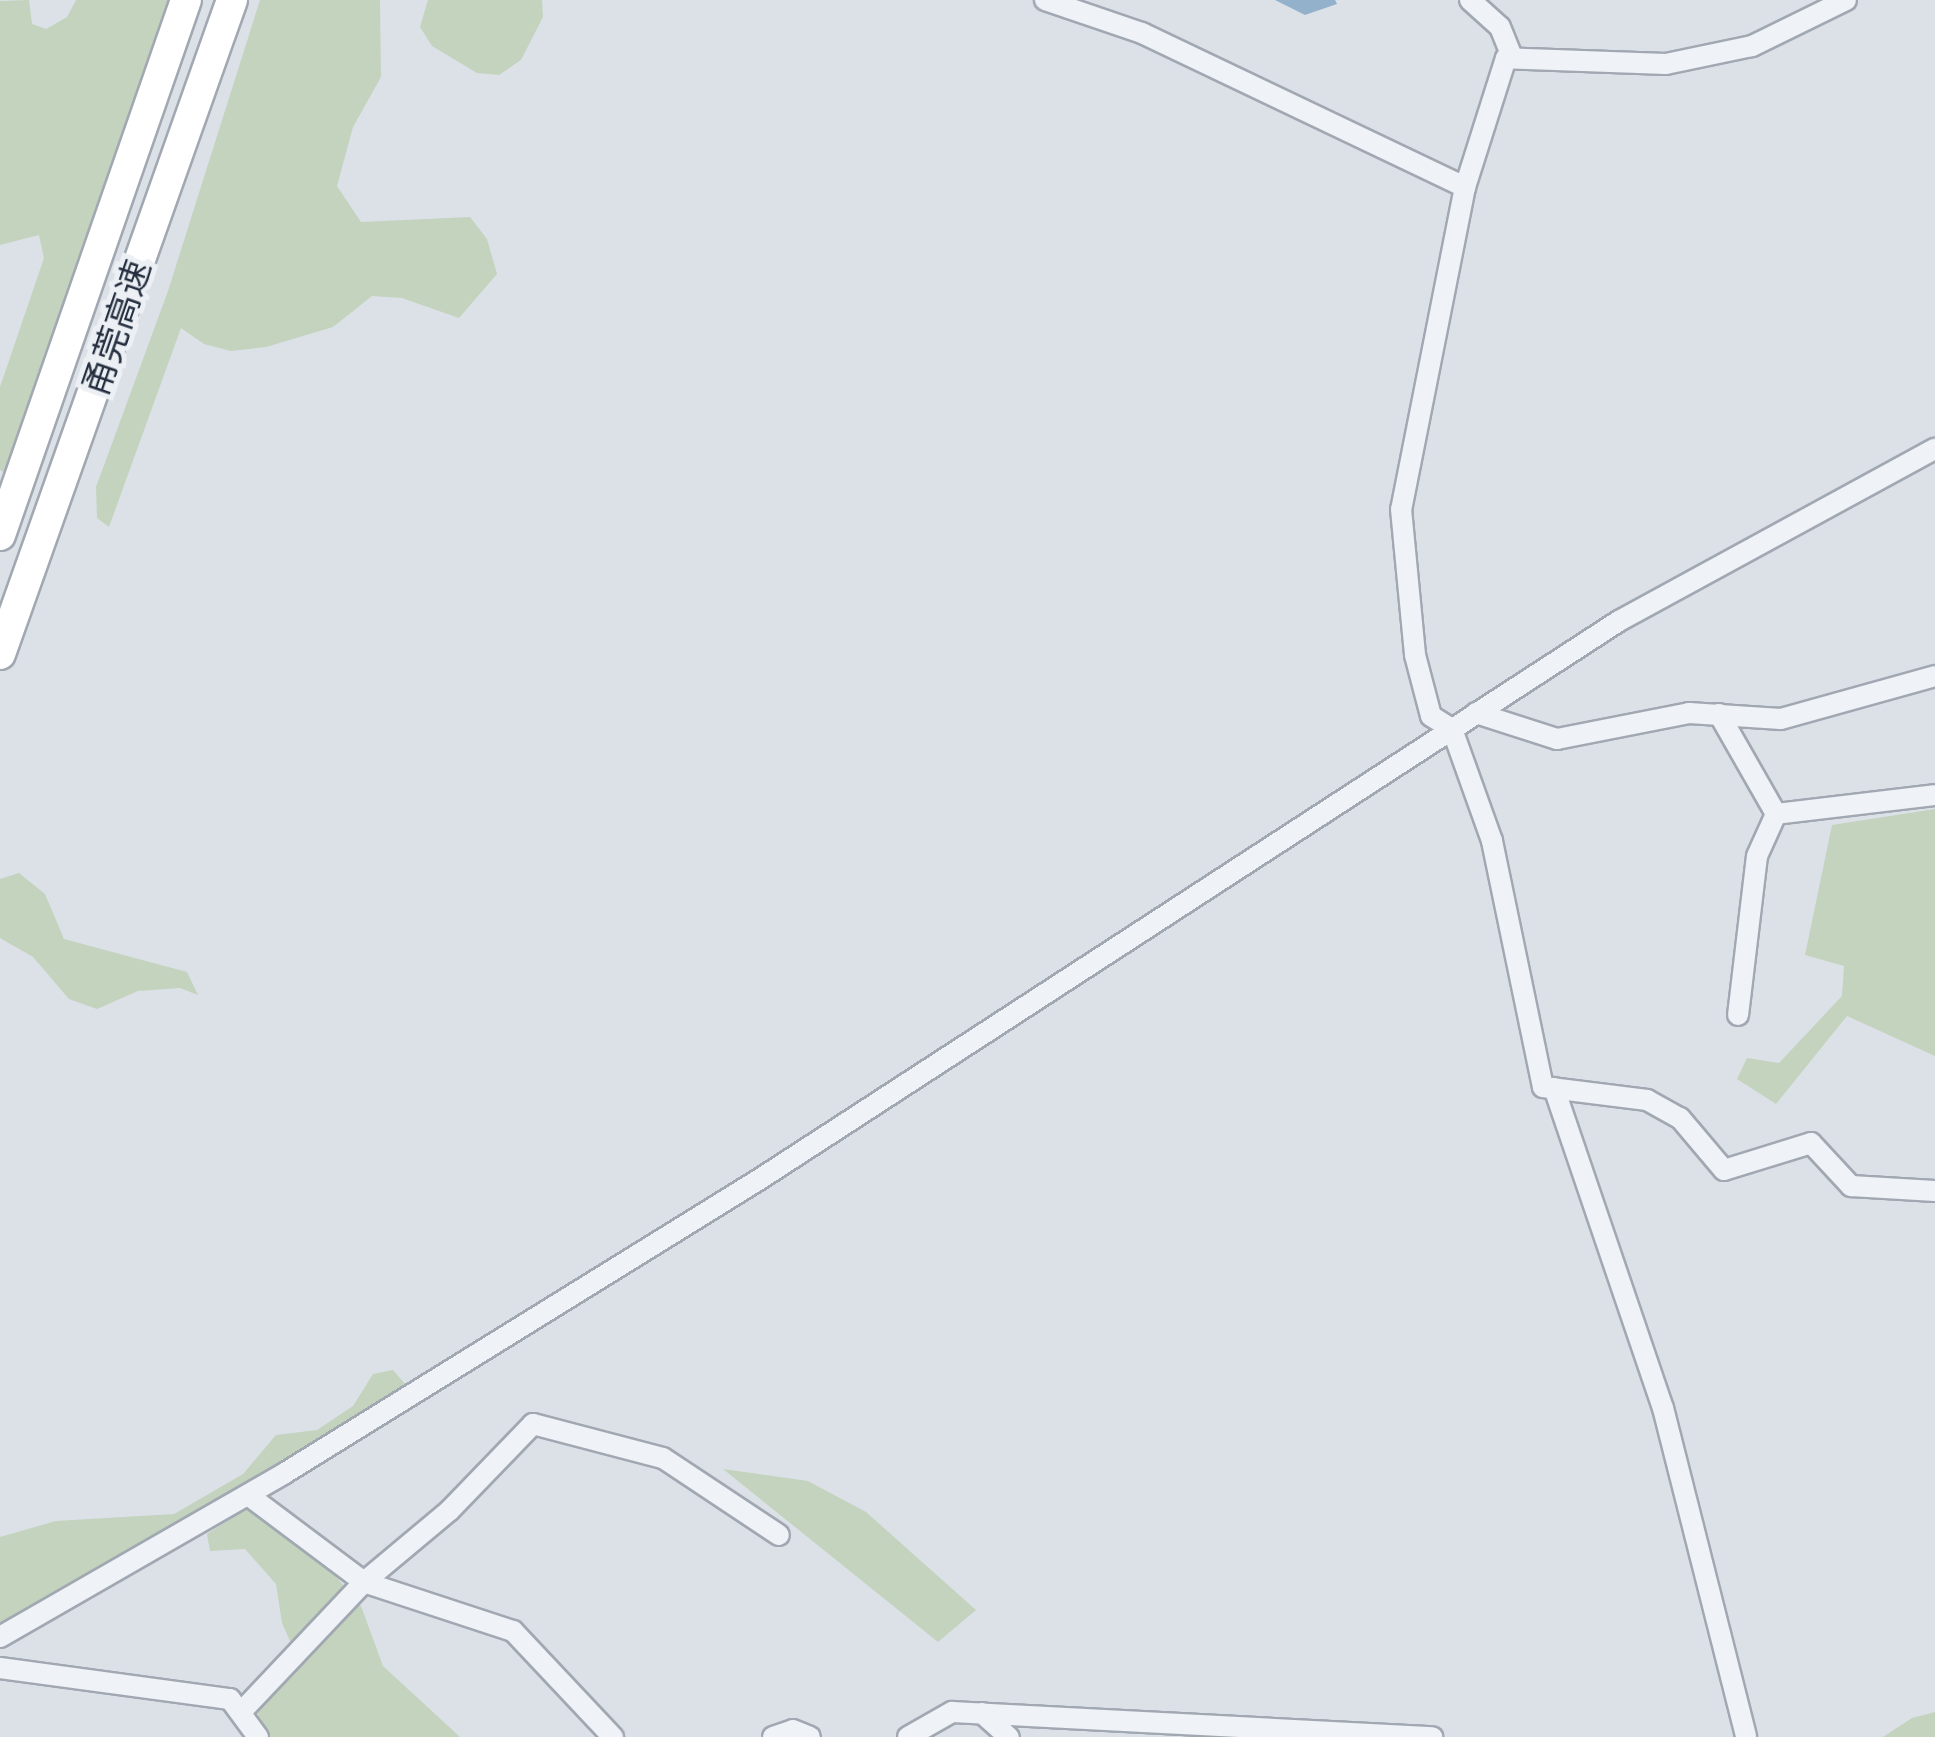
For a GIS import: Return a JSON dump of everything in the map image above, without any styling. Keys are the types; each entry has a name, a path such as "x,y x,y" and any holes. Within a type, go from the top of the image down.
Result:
{"highway":[{"name":"甬莞高速","path":"0,535 186,0"},
{"name":"甬莞高速","path":"0,654 232,0"}],"street":[{"path":"1046,0 1083,7 1142,33 1464,187"},
{"path":"1470,0 1500,26 1512,57"},
{"path":"1846,0 1752,46 1666,64 1626,67 1512,57 1502,63 1464,187 1401,509 1415,655 1431,716 1452,729 1492,841 1543,1087 1647,1100 1680,1118 1724,1170 1811,1143 1852,1186 1935,1191"},
{"path":"0,1637 248,1495 760,1179 1618,621 1935,449"},
{"path":"1476,713 1557,739 1689,713 1781,719 1935,676"},
{"path":"1719,714 1776,814"},
{"path":"1776,814 1935,795"},
{"path":"1738,1015 1757,856 1776,814"},
{"path":"1554,1088 1663,1408 1746,1737"},
{"path":"242,1710 364,1582 449,1510 533,1424 663,1458 779,1536"},
{"path":"248,1495 364,1582 513,1631 613,1737"},
{"path":"0,1668 230,1699 242,1710 258,1737"},
{"path":"908,1737 952,1712 1432,1737"},
{"path":"982,1714 1009,1737"},
{"path":"772,1737 794,1730 810,1737"}],"green space":[{"path":"29,0 32,24 46,29 67,17 76,0 170,0 5,473 0,470 0,387 44,258 39,235 0,245 0,1"},
{"path":"260,0 380,0 381,77 353,127 337,186 361,222 470,217 487,239 497,274 459,318 402,298 372,296 333,327 266,347 231,351 204,344 181,328 109,527 97,518 96,487 168,291"},
{"path":"428,0 542,0 543,17 521,60 499,75 477,73 432,46 420,27"},
{"path":"1935,809 1935,1056 1847,1016 1776,1104 1737,1079 1747,1058 1779,1063 1842,996 1844,966 1805,955 1832,825"},
{"path":"19,873 45,894 64,939 187,972 198,995 180,988 138,991 97,1009 69,999 33,957 0,938 0,879"},
{"path":"393,1370 405,1384 187,1522 0,1624 0,1537 56,1521 174,1514 243,1474 276,1435 317,1430 353,1406 373,1374"},
{"path":"723,1469 808,1481 866,1512 976,1610 938,1642"},
{"path":"247,1508 320,1558 361,1606 383,1666 460,1737 268,1737 255,1707 299,1661 282,1623 276,1584 245,1549 210,1551 207,1534"},
{"path":"1935,1712 1935,1737 1883,1737 1912,1718"}],"water":[{"path":"1275,0 1335,0 1337,4 1305,15"}]}
